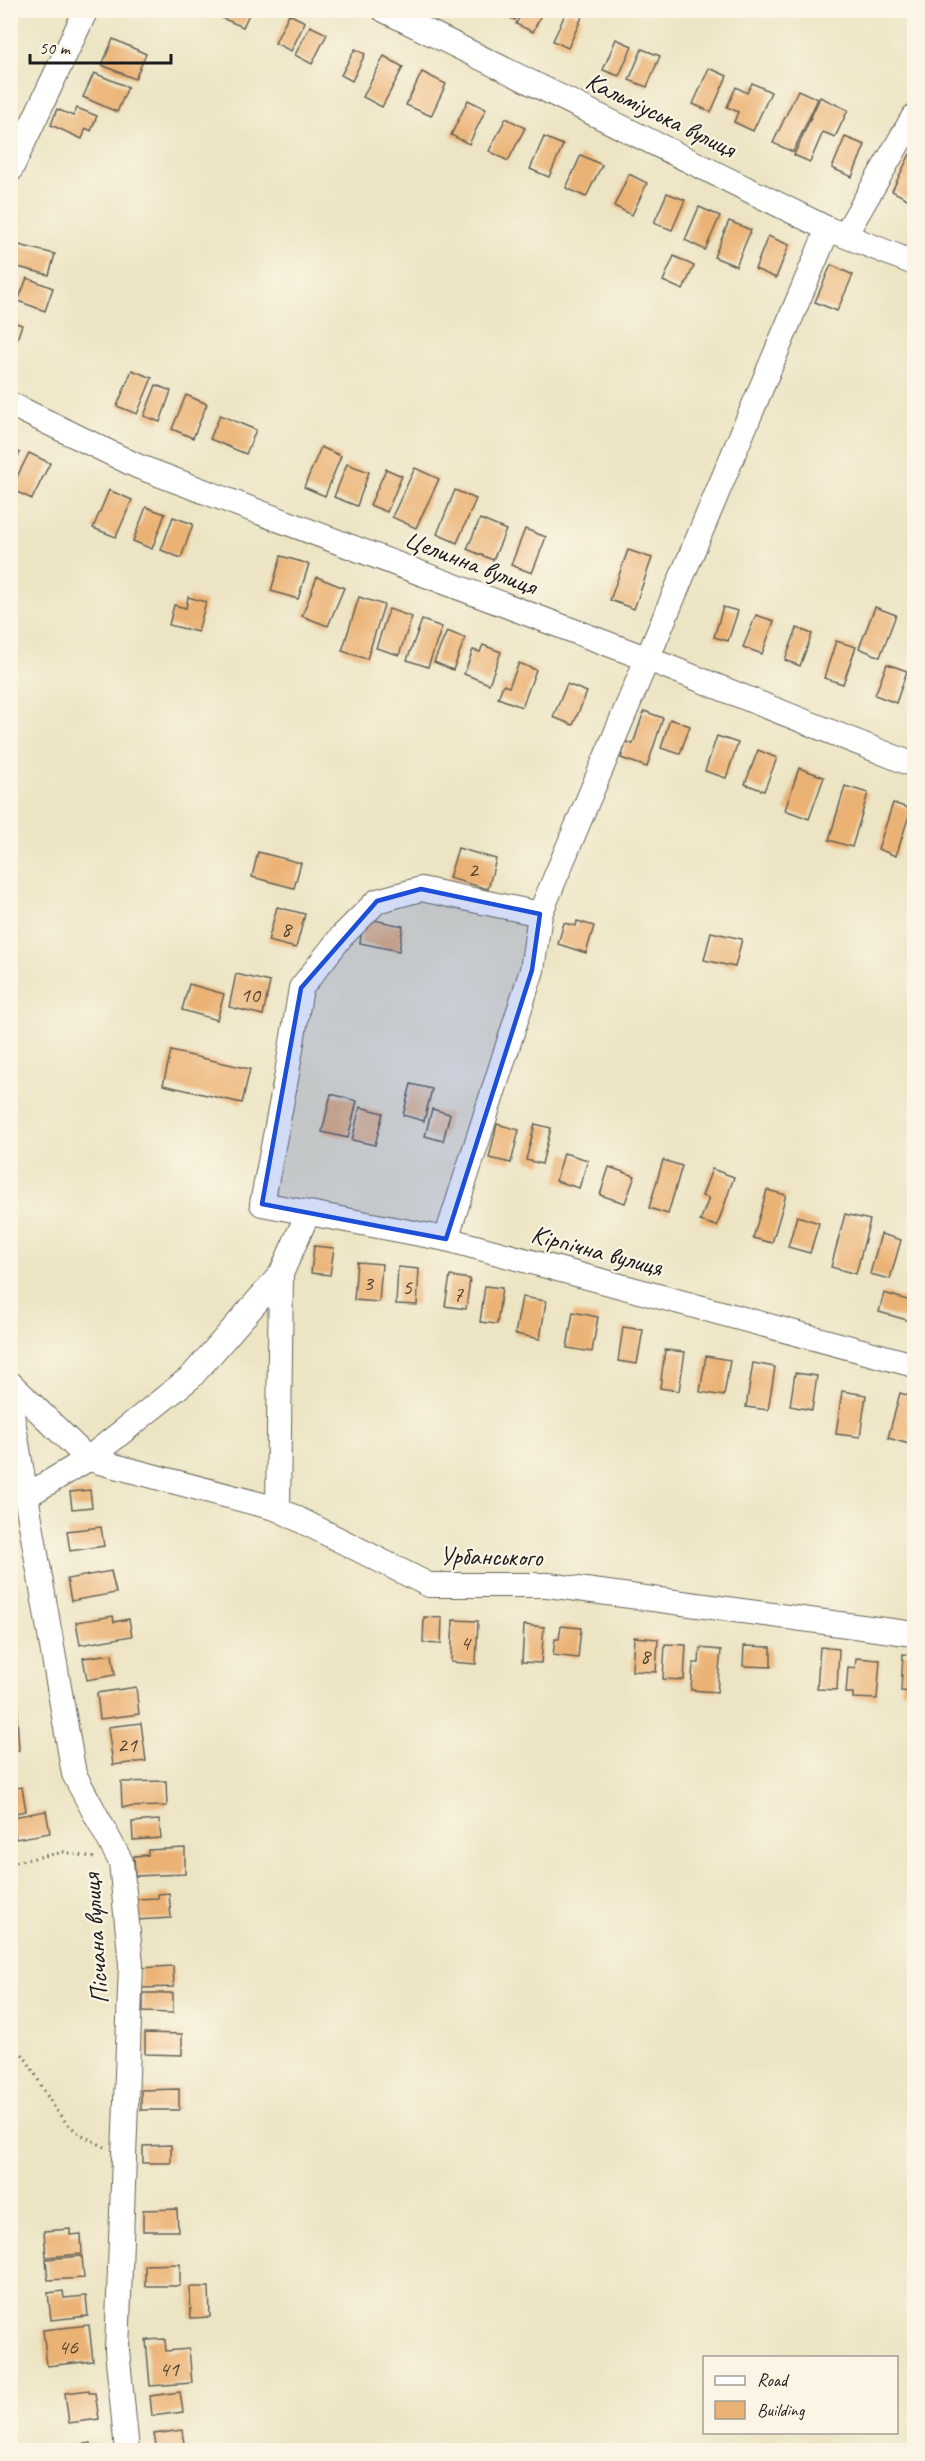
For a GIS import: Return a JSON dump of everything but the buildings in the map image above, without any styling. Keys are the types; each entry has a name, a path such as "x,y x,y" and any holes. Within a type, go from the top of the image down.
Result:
{"street":[{"path":"10,171 86,10"},
{"name":"Кальміуська вулиця","path":"384,10 837,232 915,263"},
{"path":"446,1239 532,970 540,914 648,659 837,232 915,116"},
{"name":"Целинна вулиця","path":"10,404 137,465 648,659 915,765"},
{"name":"Кiрпiчна вулиця","path":"540,914 421,889 377,901 341,937 301,988 262,1204 446,1239 915,1365"},
{"path":"26,1496 88,1459 191,1377 281,1274 308,1213"},
{"path":"278,1509 281,1274"},
{"name":"Урбанського","path":"10,1383 88,1459 278,1509 429,1585 548,1585 915,1634"},
{"name":"Пiсчана вулиця","path":"10,1403 74,1774 120,1862 131,1964 117,2350 127,2451"}],"path":[{"path":"10,1863 64,1852 120,1862"},
{"path":"10,2041 23,2053 66,2122 86,2137 124,2157"}],"highlighted area":[{"path":"421,889 540,914 532,970 446,1239 262,1204 301,988 377,901"}]}
